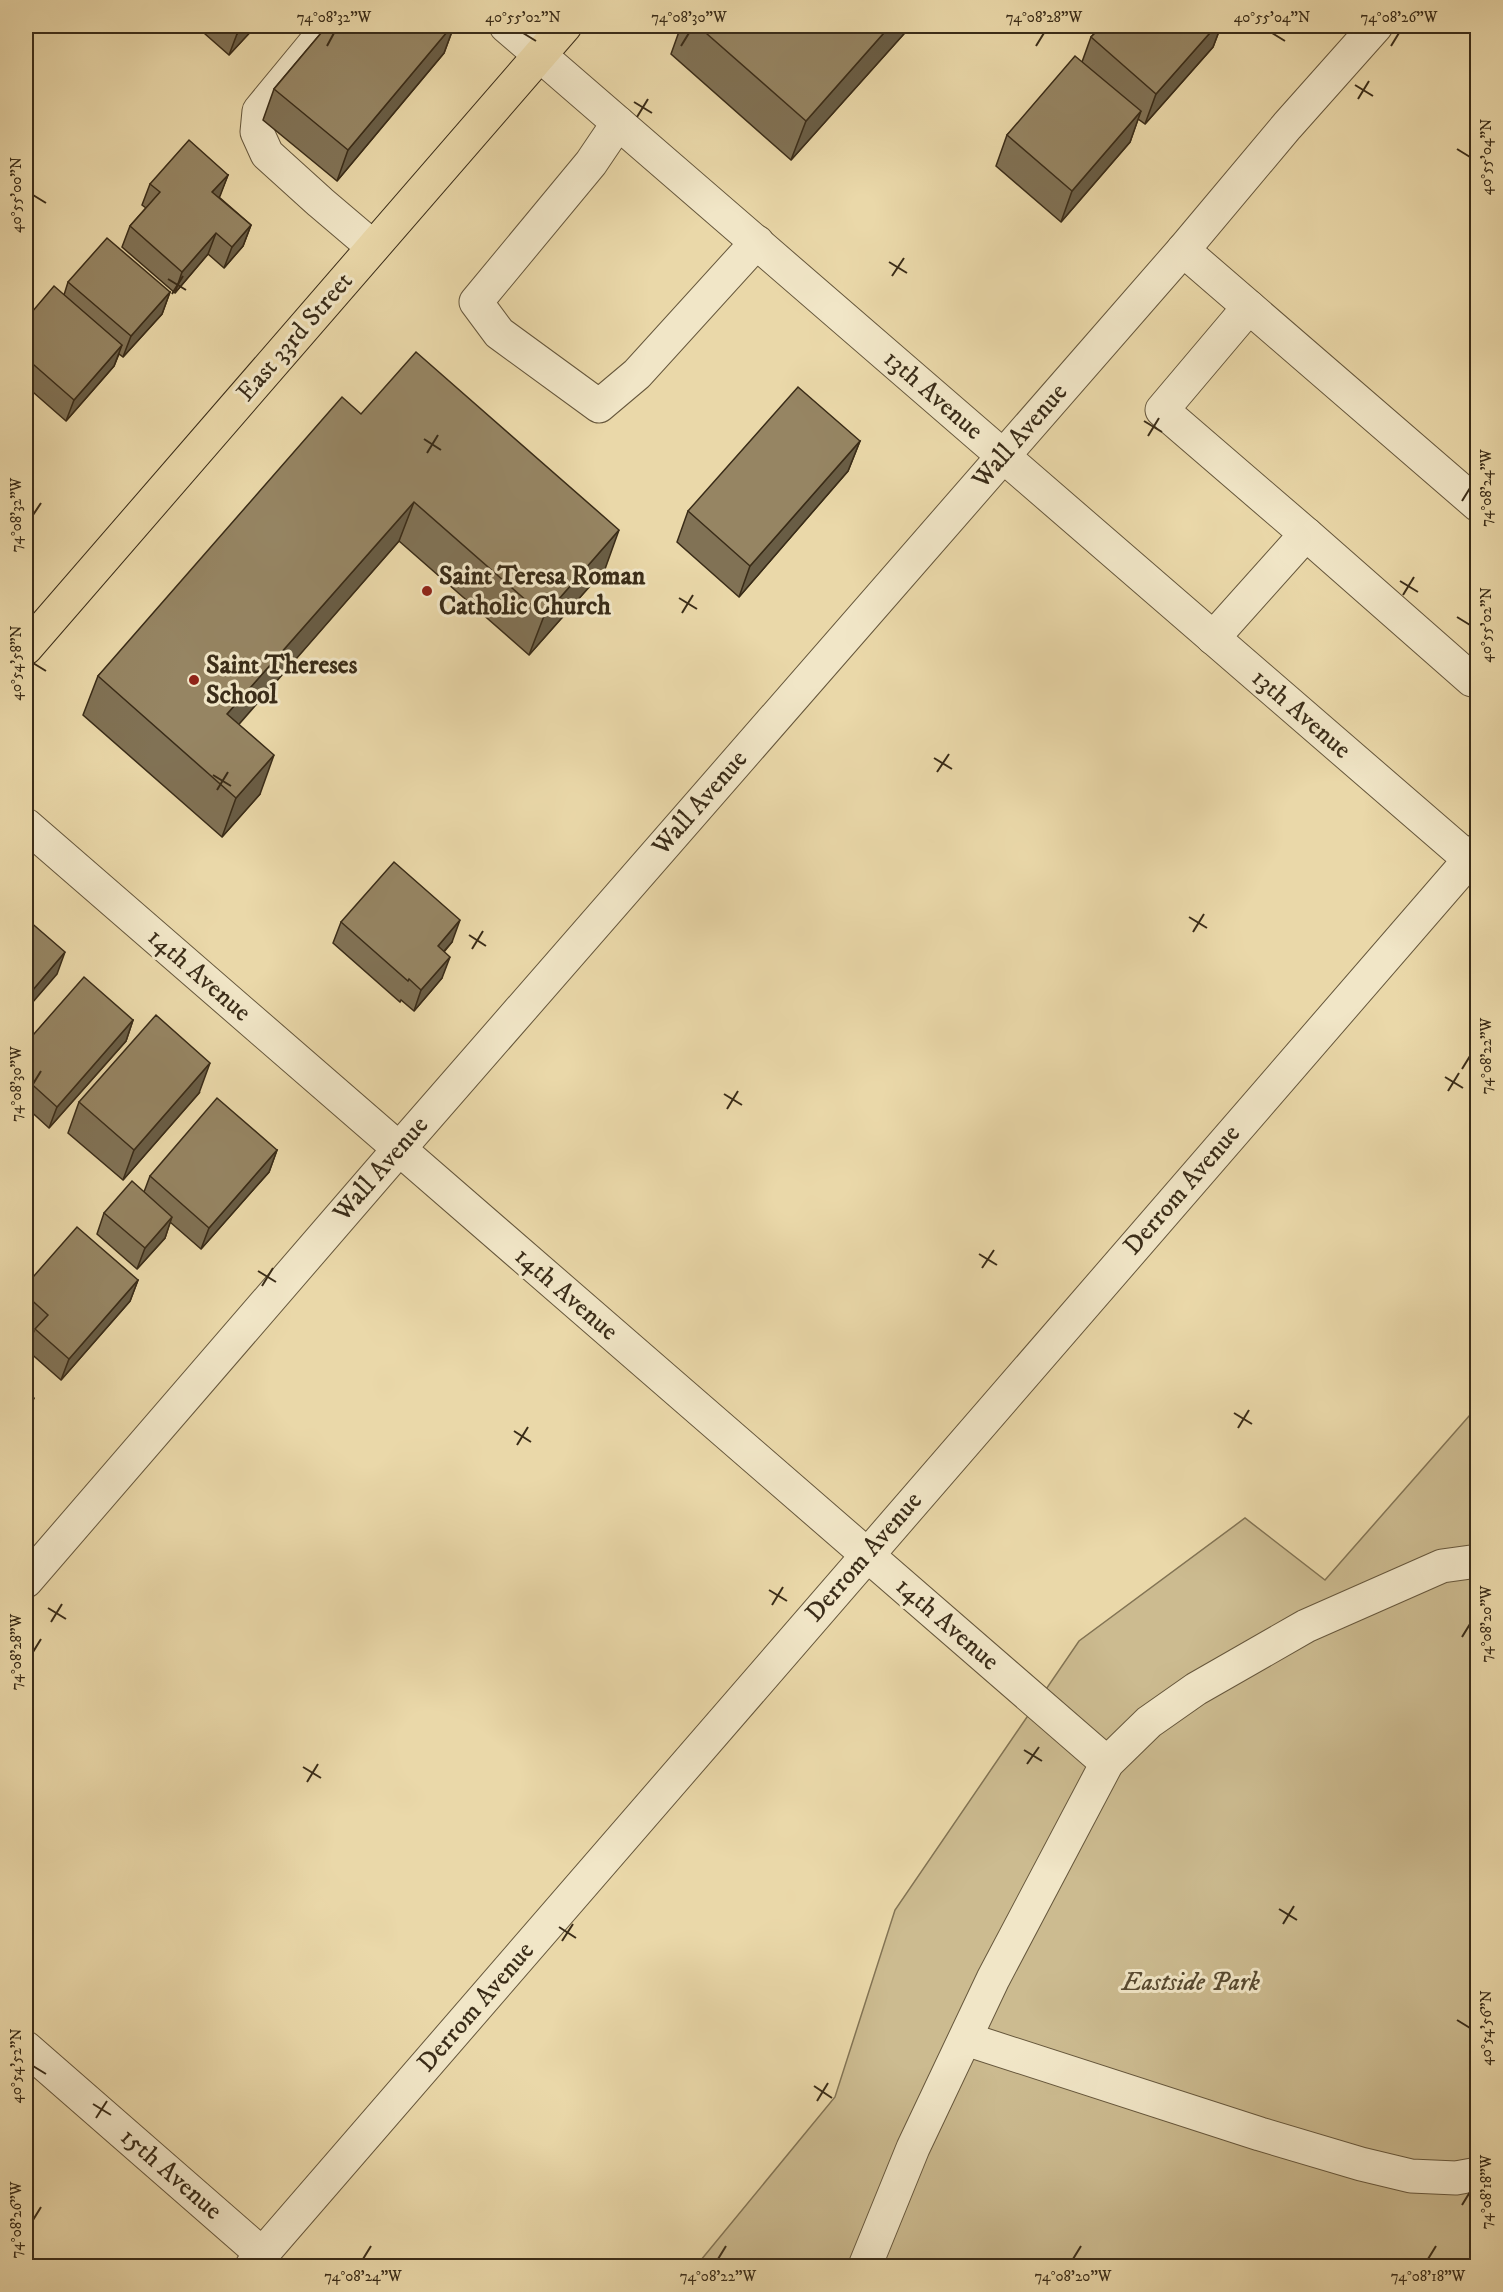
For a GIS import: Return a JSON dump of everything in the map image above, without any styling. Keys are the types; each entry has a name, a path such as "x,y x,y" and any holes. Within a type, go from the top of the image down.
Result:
{"main road":[{"name":"East 33rd Street","path":"26,648 565,26"}],"street":[{"path":"329,26 259,111 257,132 267,154 373,247"},
{"name":"13th Avenue","path":"506,26 1213,638 1473,854"},
{"name":"Wall Avenue","path":"26,1581 1376,26"},
{"path":"618,123 591,163 476,302 499,333 599,406 637,374 757,242"},
{"path":"1183,250 1478,505"},
{"path":"1249,307 1162,410 1472,680"},
{"path":"1213,638 1306,534"},
{"name":"14th Avenue","path":"26,825 1107,1763"},
{"name":"Derrom Avenue","path":"257,2260 1473,854"},
{"path":"865,2266 913,2148 993,1979 1107,1763 1149,1722 1196,1689 1306,1626 1442,1566 1478,1561"},
{"path":"966,2039 1360,2164 1411,2176 1456,2178 1478,2174"},
{"name":"15th Avenue","path":"26,2048 257,2260"}],"green space":[{"name":"Eastside Park","path":"1477,1407 1477,2266 696,2266 835,2097 895,1910 1079,1641 1245,1518 1325,1580"}],"building":[{"path":"227,26 245,26 237,34"},
{"path":"327,26 452,26 348,150 274,89"},
{"path":"698,26 890,26 806,121"},
{"path":"1102,26 1216,26 1156,94 1091,37"},
{"path":"1075,56 1141,111 1072,191 1007,135"},
{"path":"189,140 228,175 212,192 251,225 232,247 216,233 182,272 130,226 160,192 150,184"},
{"path":"107,238 170,292 131,336 68,282"},
{"path":"54,286 122,345 74,400 26,358 26,319"},
{"path":"416,352 619,530 544,616 414,502 227,714 274,755 236,798 98,676 342,397 361,414"},
{"path":"798,387 860,441 750,566 688,511"},
{"path":"26,506 33,513 26,521"},
{"path":"394,862 460,920 438,946 450,957 421,990 341,922"},
{"path":"28,920 65,952 26,998 26,923"},
{"path":"84,977 133,1020 57,1107 26,1079 26,1043"},
{"path":"156,1015 210,1063 134,1150 79,1102"},
{"path":"217,1098 277,1150 209,1228 150,1176"},
{"path":"132,1181 172,1217 145,1248 104,1213"},
{"path":"77,1227 138,1280 69,1359 35,1329 48,1315 26,1295 26,1285"},
{"path":"26,1391 34,1398 26,1407"}],"place":[{"name":"Saint Teresa Roman Catholic Church","path":"427,591"},
{"name":"Saint Thereses School","path":"194,680"}]}
